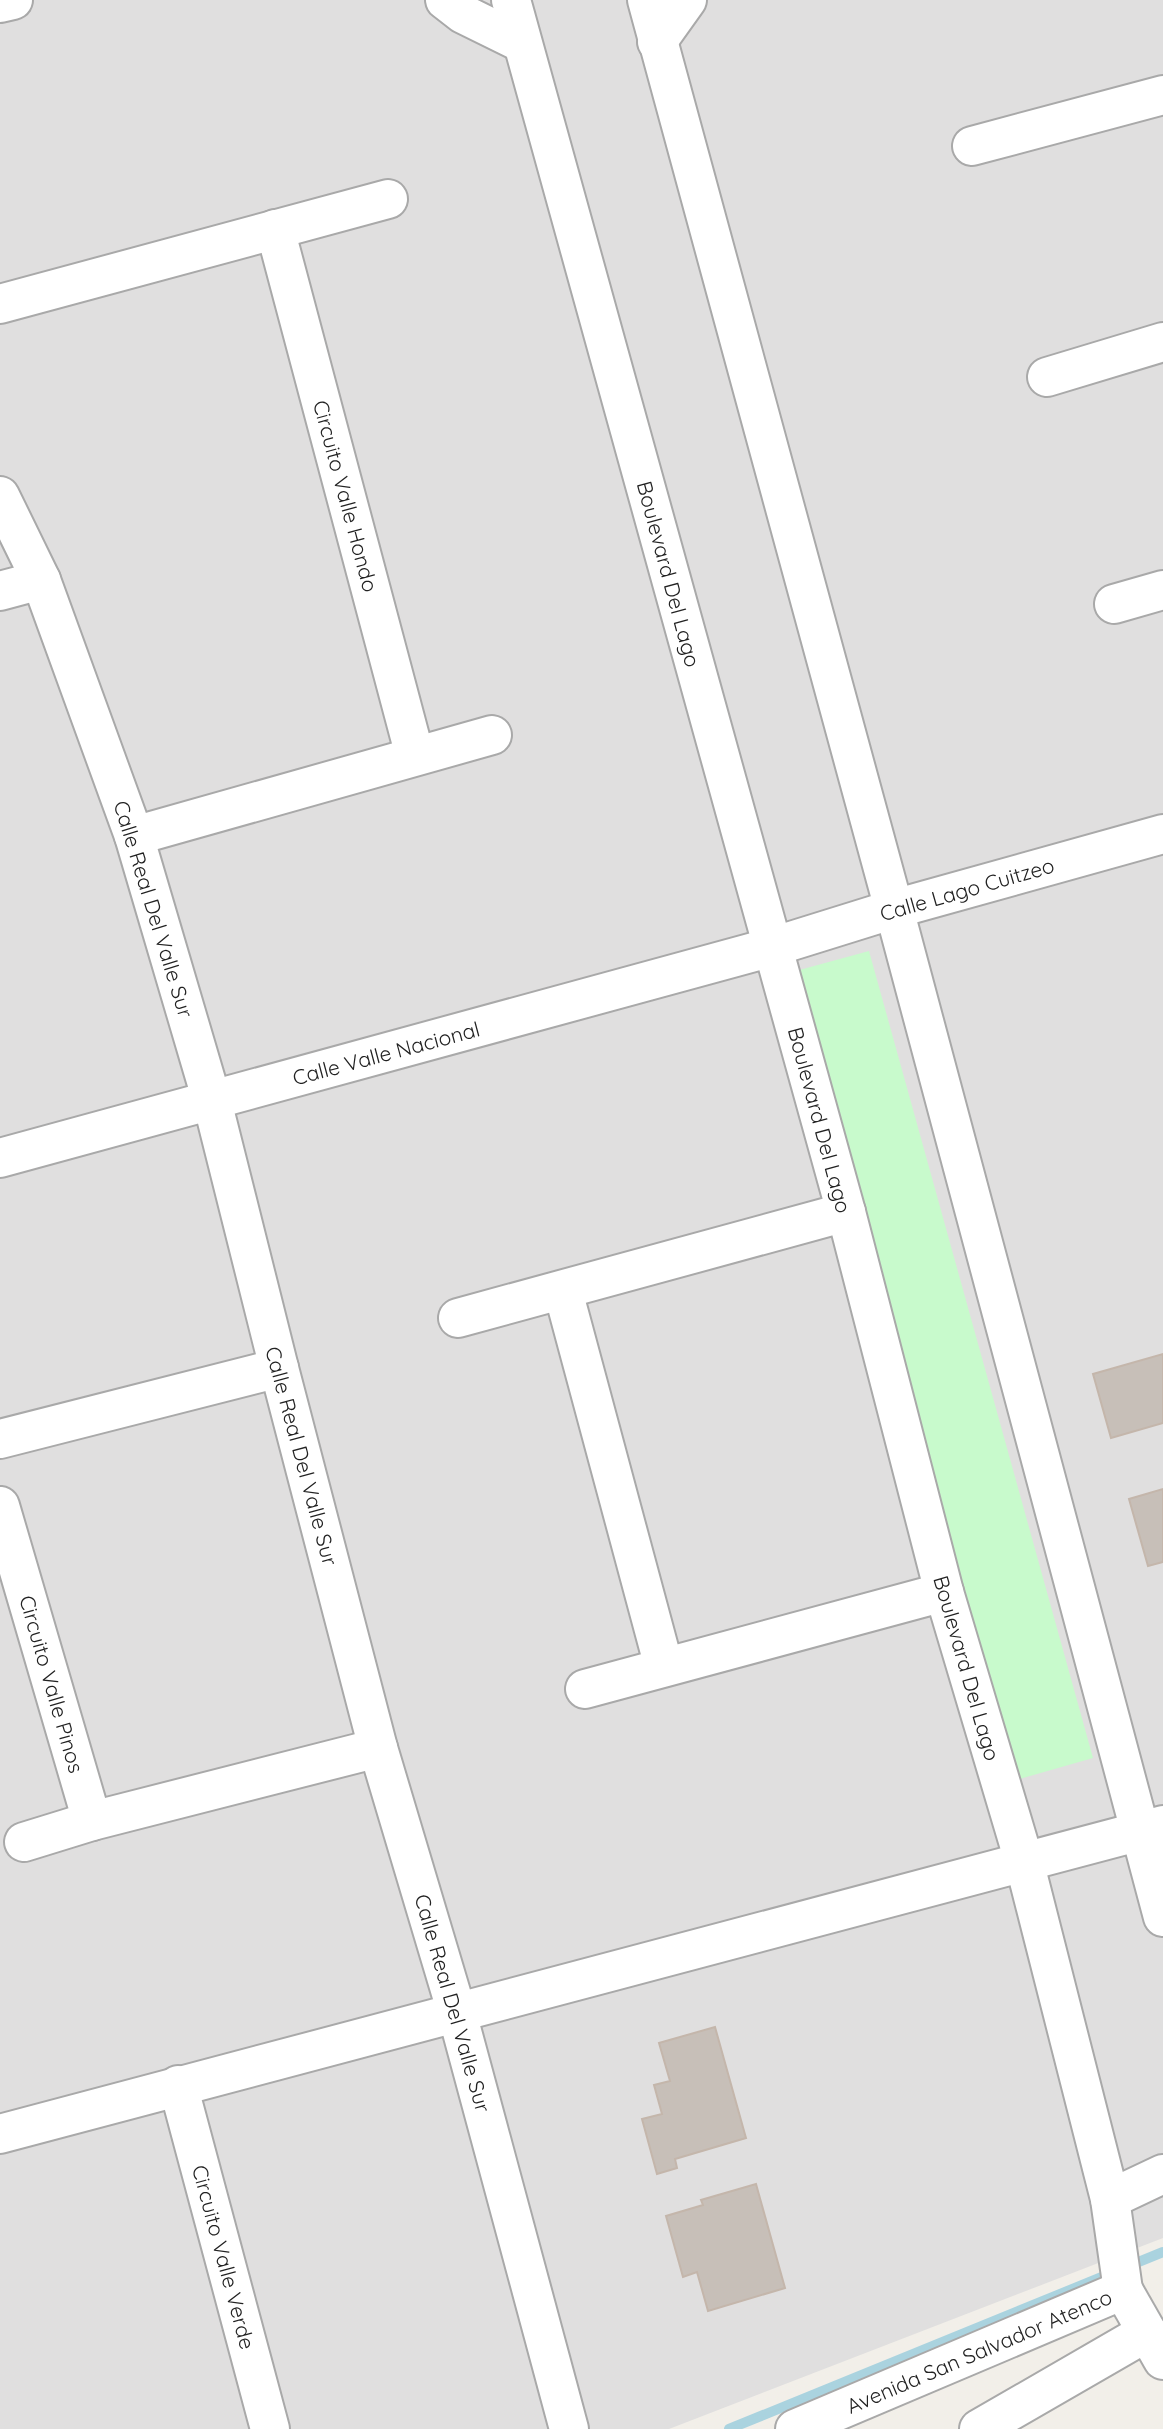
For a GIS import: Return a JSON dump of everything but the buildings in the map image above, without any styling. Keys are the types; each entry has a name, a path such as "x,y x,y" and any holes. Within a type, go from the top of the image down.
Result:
{"street":[{"path":"0,4 13,0"},
{"path":"445,0 463,14 522,43"},
{"name":"Boulevard Del Lago","path":"511,0 846,1212 944,1592 1024,1861 1111,2204 1124,2290 1155,2346"},
{"path":"647,0 894,909 1151,1828 1163,1917"},
{"path":"657,42 687,0"},
{"path":"972,146 1163,95"},
{"path":"0,304 388,199"},
{"name":"Circuito Valle Hondo","path":"275,229 415,756"},
{"path":"1047,377 1163,342"},
{"name":"Calle Real Del Valle Sur","path":"0,496 41,580 134,836 212,1101 378,1748 457,2014 569,2429"},
{"path":"0,591 41,580"},
{"path":"1114,604 1163,590"},
{"path":"134,836 492,735"},
{"name":"Calle Lago Cuitzeo","path":"772,947 894,909 1163,834"},
{"name":"Calle Valle Nacional","path":"0,1158 772,947"},
{"path":"458,1318 846,1212"},
{"path":"563,1290 664,1667"},
{"path":"0,1439 279,1368"},
{"name":"Circuito Valle Pinos","path":"0,1506 92,1821"},
{"path":"585,1689 944,1592"},
{"path":"24,1842 92,1821 378,1748"},
{"path":"0,2134 1151,1828"},
{"name":"Circuito Valle Verde","path":"178,2085 270,2429"},
{"path":"1111,2204 1163,2174"},
{"name":"Avenida San Salvador Atenco","path":"795,2429 1124,2290"},
{"path":"979,2429 1155,2346"}],"shaded area":[{"path":"0,0 1163,0 1163,2238 669,2429 0,2429"}],"green space":[{"path":"869,951 1093,1758 1016,1780 792,972"}],"waterway":[{"path":"729,2429 1163,2252"}]}
